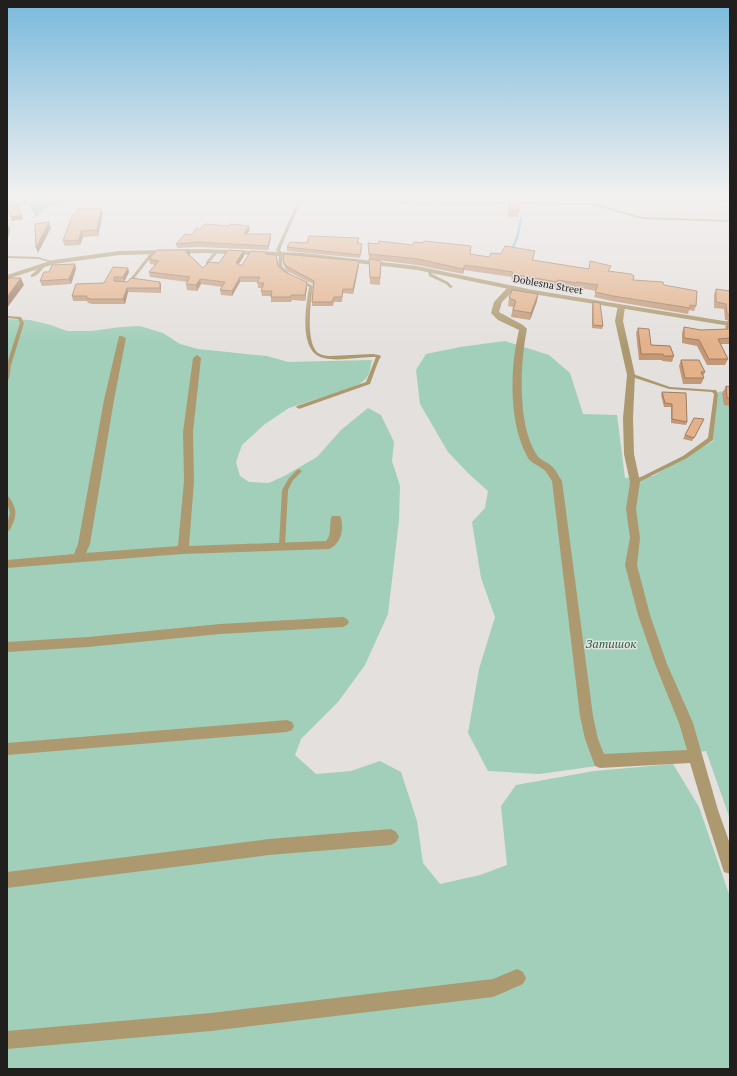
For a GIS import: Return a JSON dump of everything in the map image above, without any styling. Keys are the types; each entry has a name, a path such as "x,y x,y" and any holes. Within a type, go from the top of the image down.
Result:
{"street":[{"name":"Doblesna Street","path":"7,277 44,264 112,253 217,251 248,255 281,254 360,261 429,271 512,288 730,324"},
{"path":"512,288 504,294 495,307 495,313 498,317 519,325 523,329 518,353 517,369 521,428 528,449 534,460 551,471 557,481 575,633 589,729 594,751 600,761 695,756"},
{"path":"621,307 619,321 631,375 628,418 629,454 635,482 631,509 635,538 631,565 644,615 686,723 730,866"},
{"path":"79,557 84,544 109,400 122,338"},
{"path":"182,550 184,543 189,481 188,432 197,358"},
{"path":"7,564 79,557 182,550 329,545 334,541 336,534 336,519"},
{"path":"7,647 22,644 88,642 220,629 343,622"},
{"path":"7,749 287,726"},
{"path":"7,880 269,847 391,837"},
{"path":"7,1040 211,1022 494,988 517,978"}],"lane":[{"path":"280,245 278,250 281,254 280,266 293,279 306,282 311,286 308,338 312,350 322,357 380,356 375,361 372,375 368,383 299,407"},
{"path":"207,263 217,251"},
{"path":"122,284 127,284 132,279 153,252"},
{"path":"7,256 38,258 53,262"},
{"path":"32,276 41,269 44,264"},
{"path":"429,271 430,274 447,283 451,287"},
{"path":"7,317 19,318 22,323 9,365 7,378"},
{"path":"631,375 669,388 714,391 716,394 711,440 685,457 635,482"},
{"path":"282,546 285,490 291,479 299,471"},
{"path":"7,498 13,506 13,514 7,530"}],"green space":[{"path":"7,319 30,320 67,331 91,331 140,326 163,333 180,344 198,349 267,356 288,362 372,360 368,375 364,381 356,386 289,408 265,424 242,445 236,462 240,476 249,482 269,483 317,457 341,430 368,408 381,415 394,442 392,461 400,486 399,520 388,614 365,665 338,702 301,739 295,755 316,774 351,771 380,761 401,772 417,821 423,863 440,884 480,875 507,865 501,806 516,785 594,771 673,764 699,807 730,897 730,1069 7,1069"},
{"name":"Затишок","path":"505,341 549,355 570,373 583,414 617,415 625,478 653,476 713,441 718,392 730,390 730,819 706,751 539,774 488,771 468,733 479,669 495,617 481,578 472,522 485,508 488,491 448,452 420,404 416,370 426,354 460,347"}],"building":[{"path":"288,245 362,245 360,255 287,247"},
{"path":"368,245 464,245 471,246 470,254 489,257 491,253 501,254 505,246 535,251 532,260 589,269 590,261 611,266 608,271 631,274 634,276 633,280 663,282 664,285 697,291 696,306 690,305 690,308 595,292 598,285 557,280 557,282 512,274 513,272 465,265 463,269 418,259 369,254"},
{"path":"157,250 189,250 186,252 203,268 209,262 219,263 228,250 244,251 236,262 238,265 242,265 251,251 266,252 266,254 276,255 278,266 285,272 307,282 305,295 271,297 272,291 261,291 264,283 257,283 260,277 240,277 232,291 220,290 225,282 200,279 196,285 186,284 190,277 149,272 159,261 149,259"},
{"path":"284,254 359,261 353,289 343,289 342,297 334,297 332,302 312,302 314,281 286,266 283,260"},
{"path":"369,259 381,261 380,278 370,277"},
{"path":"75,264 69,279 40,281 44,272 49,272 52,265"},
{"path":"113,267 128,268 123,277 114,277 114,281 127,282 131,278 160,282 160,288 127,288 123,299 91,299 86,298 87,296 72,296 76,284 104,283"},
{"path":"9,278 21,278 7,297 7,281"},
{"path":"716,289 730,291 730,315 727,314 726,304 716,302"},
{"path":"512,290 538,294 531,313 513,310 516,301 509,298"},
{"path":"593,302 600,303 603,326 593,325"},
{"path":"728,321 730,321 730,338 718,339 728,359 709,359 699,340 684,338 684,327 701,330 728,329"},
{"path":"638,328 649,329 651,345 670,346 674,356 664,356 663,354 641,354"},
{"path":"681,360 699,360 705,372 701,372 704,378 685,378"},
{"path":"726,386 730,387 730,398 727,398"},
{"path":"662,392 686,393 687,422 672,419 672,404 665,403"},
{"path":"694,418 704,419 694,438 685,435"}],"waterway":[{"path":"511,251 514,245"}]}
